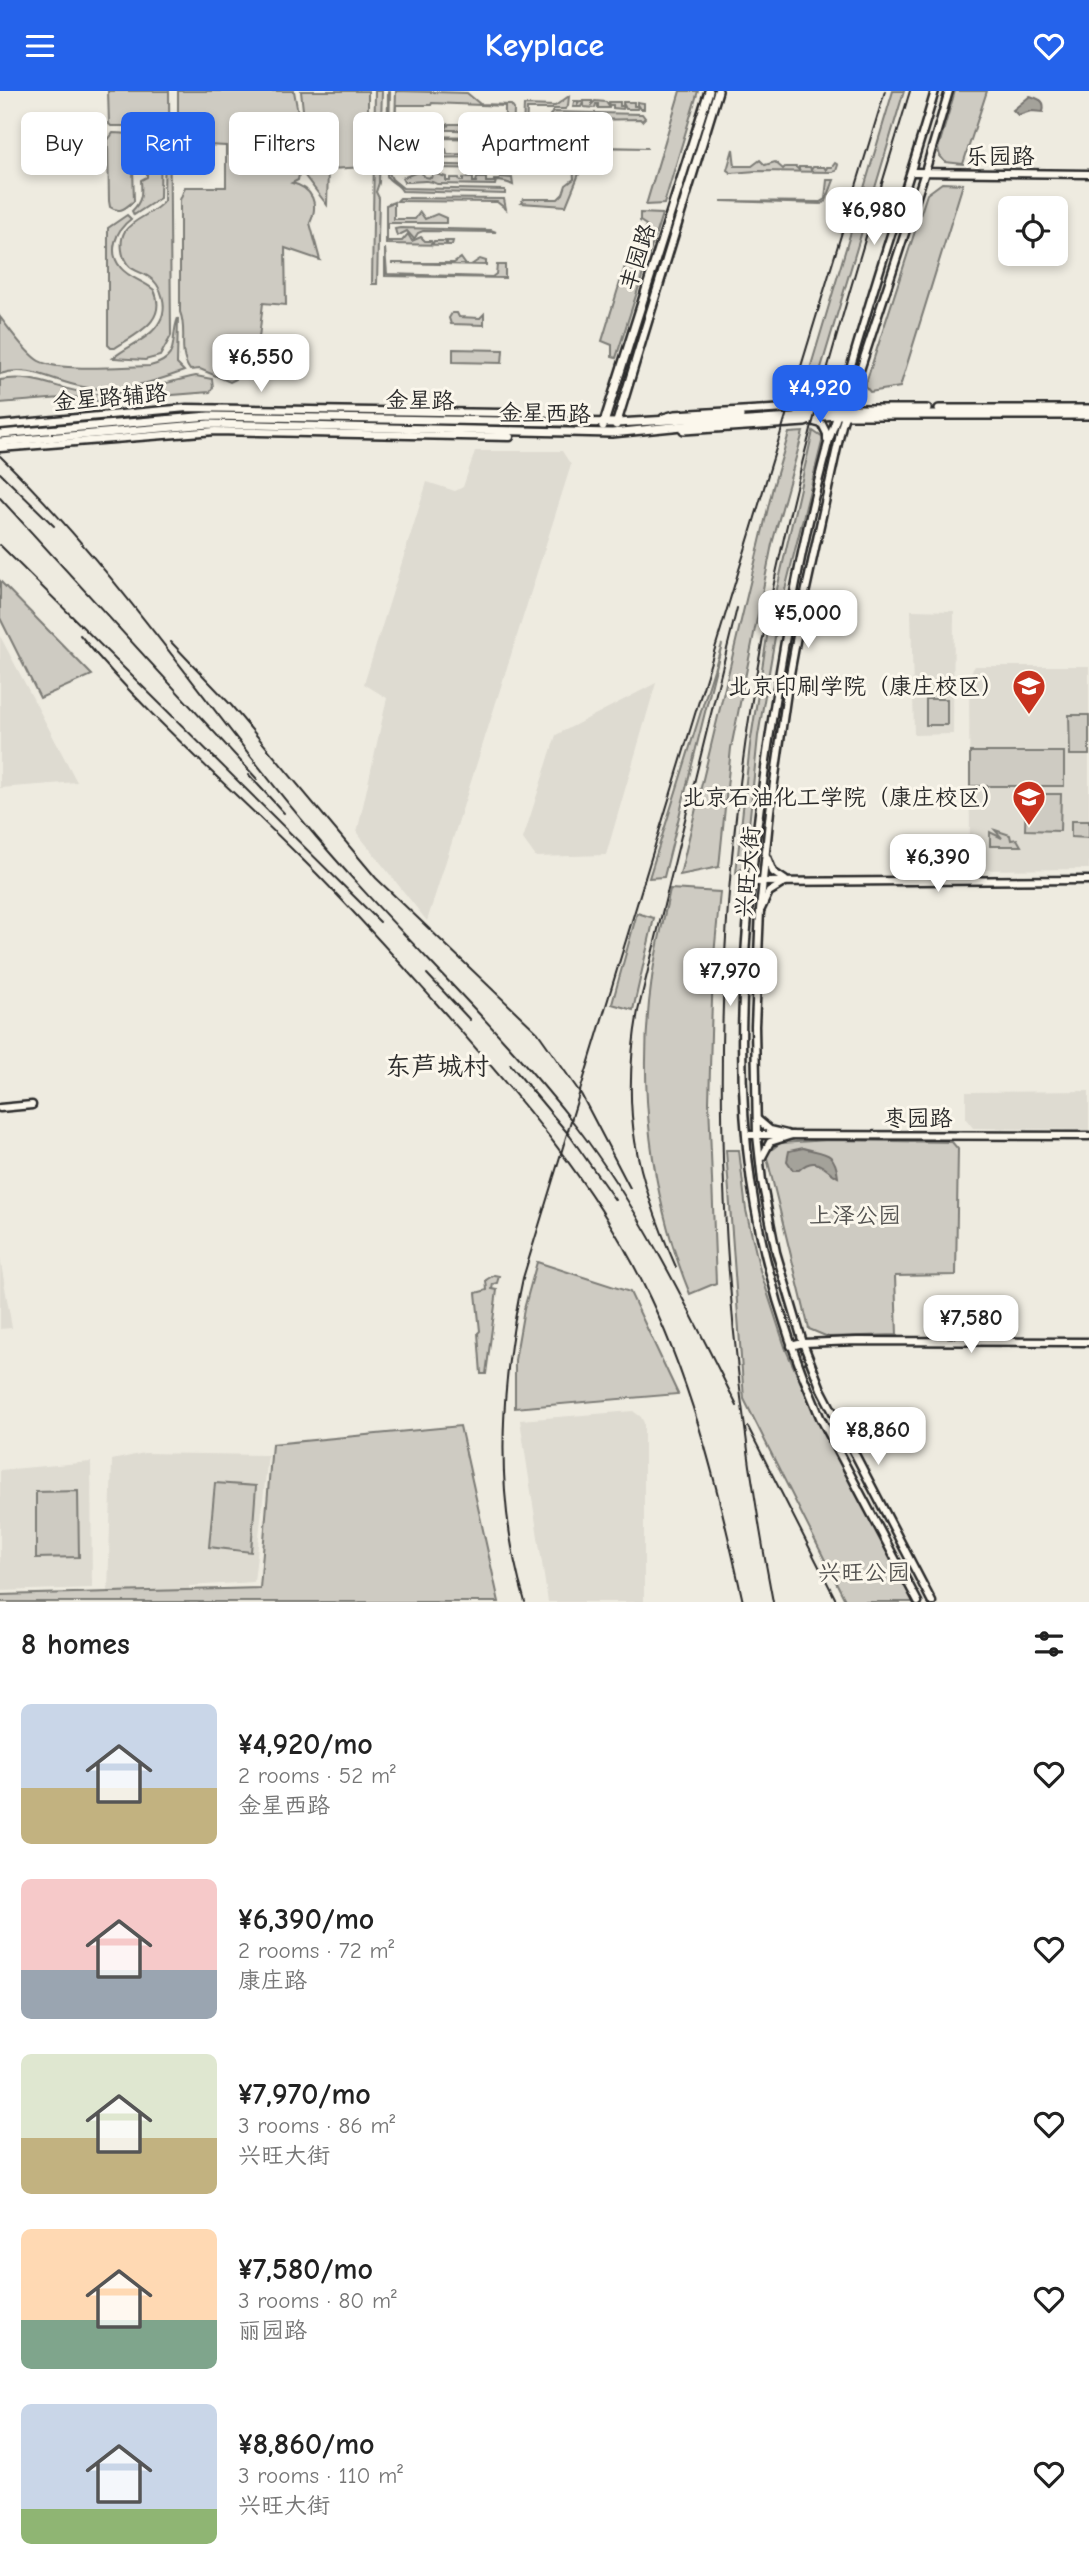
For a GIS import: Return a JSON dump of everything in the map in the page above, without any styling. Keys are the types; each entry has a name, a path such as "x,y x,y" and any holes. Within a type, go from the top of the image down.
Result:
{"main road":[{"name":"丰园路","path":"601,433 709,91"},
{"name":"丰园路","path":"612,433 718,91"},
{"name":"兴旺大街","path":"932,1602 821,1389 803,1343 776,1252 761,1166 756,1115 755,1026 760,910 770,811 790,671 803,603 842,412 935,91"},
{"name":"兴旺大街","path":"918,1602 820,1417 791,1346 759,1228 747,1135 744,1004 760,803 783,644 803,546 827,448 925,173 949,91"},
{"name":"乐园路","path":"912,172 1089,174"},
{"path":"615,389 618,394 625,395"},
{"name":"金星路","path":"0,434 209,416 617,423 656,421 675,415 800,407 842,412"},
{"name":"金星路辅路","path":"0,425 187,408 501,413 515,421"},
{"name":"金星西路","path":"0,442 209,424 612,433 842,412 1089,409"},
{"name":"金星西路","path":"842,412 1089,415"},
{"path":"645,430 684,430 809,420 820,416"},
{"path":"793,417 822,424 827,434 827,448"},
{"name":"金星路辅路","path":"0,448 215,432 510,437"},
{"path":"766,856 773,872 787,881"},
{"path":"752,882 1089,880"},
{"path":"760,910 769,892 787,881"},
{"path":"0,1108 32,1105"},
{"path":"756,1115 760,1124 769,1130 792,1135"},
{"name":"枣园路","path":"747,1135 1089,1136"},
{"path":"761,1166 762,1155 770,1142 792,1135"},
{"path":"791,1346 803,1343 1089,1342"}],"shaded area":[{"path":"1030,96 1043,102 1043,112 1031,111 1018,115 1013,110"},
{"path":"475,451 562,451 571,465 427,921 357,833 387,698 364,684 427,482 455,491 463,487"},
{"path":"911,610 954,611 953,734 914,735"},
{"path":"0,636 77,782 0,788"},
{"path":"975,666 1089,666 1089,869 970,868 969,675"},
{"path":"656,683 606,855 536,857 523,839 556,735"},
{"path":"1089,1091 1089,1130 973,1128 966,1119 966,1092"},
{"path":"803,1148 831,1158 838,1177 815,1163 793,1170 787,1161 789,1151"},
{"path":"0,1258 12,1328 0,1329"},
{"path":"633,1411 644,1423 644,1602 548,1602 520,1420"},
{"path":"144,1453 268,1455 254,1582 189,1586 189,1592 108,1592 112,1460"},
{"path":"91,1462 92,1588 0,1591 0,1470"}],"green space":[{"path":"108,91 169,91 169,112 121,112 121,126 109,124"},
{"path":"178,91 294,91 298,112 229,112 229,175 299,175 298,180 292,183 305,189 314,203 310,223 320,260 285,248 286,305 263,303 256,364 240,364 236,379 230,382 200,369 190,370 184,356 180,312 180,200 185,187 226,187 226,146 215,145 215,112 178,112"},
{"path":"301,91 368,91 368,112 353,112 353,168 339,168 339,112 303,112"},
{"path":"375,91 382,91 381,112 375,112"},
{"path":"388,91 390,91 389,112"},
{"path":"396,91 467,93 480,104 511,105 514,109 514,112 505,112 505,106 432,103 396,105 395,112"},
{"path":"680,91 698,91 664,204 646,205"},
{"path":"893,91 904,91 812,398 801,399"},
{"path":"955,91 987,91 963,164 945,162 938,149"},
{"path":"569,96 565,109 527,109 527,112 524,112 524,105 555,106"},
{"path":"574,101 578,101 578,104 580,101 592,101 592,104 595,101 606,102 608,105 609,102 620,102 620,106 623,106 623,102 634,102 634,106 637,106 637,102 644,103 644,109 638,106 637,109 626,109 624,105 623,109 613,108 613,105 609,108 598,108 598,104 595,108 584,107 583,103 581,107 573,107"},
{"path":"613,113 642,114 645,118 642,121 613,120"},
{"path":"444,124 447,124 447,127 449,124 458,124 458,130 444,130"},
{"path":"113,133 121,133 121,175 133,175 134,201 120,210 110,207 108,140"},
{"path":"444,149 447,154 458,154 458,157 444,158"},
{"path":"733,149 735,166 752,166 760,160 765,165 775,162 783,169 796,167 799,170 799,167 810,167 811,170 813,167 824,167 826,170 835,163 838,165 836,171 832,172 731,173 727,170"},
{"path":"444,165 458,165 458,168 444,168"},
{"path":"160,175 160,198 134,215 132,211 141,197 141,180"},
{"path":"164,175 170,175 171,336 160,356 145,360 113,358 151,333 162,315 162,297 157,285 127,264 122,240 129,227 164,201"},
{"path":"328,175 327,205 305,176"},
{"path":"374,175 379,175 376,192 379,198 377,284 372,284"},
{"path":"390,175 403,188 505,190 505,194 402,191 387,176"},
{"path":"410,175 431,178 432,175 440,175 446,177 446,181 450,181 450,178 463,181 463,178 473,178 473,182 476,182 477,178 486,178 486,182 494,182 501,177 512,178 513,185 496,181 495,185 404,182 402,178"},
{"path":"574,175 579,175 566,206 521,203 523,199 558,199 566,185 574,179"},
{"path":"827,180 834,180 826,201 821,204 721,201 820,202 825,199"},
{"path":"942,183 963,184 900,387 870,392 865,386 927,194"},
{"path":"400,198 504,199 506,209 497,202 397,201"},
{"path":"394,202 394,219 415,219 420,212 425,219 437,214 446,218 446,223 387,223 387,241 402,241 408,234 412,241 421,237 425,241 431,241 432,245 386,244 386,205"},
{"path":"640,213 662,214 616,358 612,357 612,345 602,341 629,253 637,254 646,225 640,221"},
{"path":"127,215 131,219 121,229 115,242 117,262 124,271 154,290 157,310 154,318 141,331 111,348 108,345 108,228"},
{"path":"395,229 496,232 423,231 414,239 407,231 397,236"},
{"path":"434,241 445,241 447,245 432,245"},
{"path":"385,248 387,274 492,277 496,274 497,265 505,265 505,278 385,276"},
{"path":"461,258 466,265 391,263 454,263"},
{"path":"480,259 486,261 486,265 471,265"},
{"path":"452,313 457,313 459,317 480,318 484,314 484,325 451,324 449,318"},
{"path":"0,317 21,345 36,359 58,366 90,368 150,366 160,363 171,353 178,318 177,364 184,371 148,383 108,389 72,385 32,372 11,371 0,374"},
{"path":"453,349 503,350 502,363 453,362"},
{"path":"196,376 212,379 213,387 210,392 97,401 74,397 0,403 0,380 25,379 83,393 108,394"},
{"path":"813,431 823,438 779,614 758,736 745,866 736,873 750,745 769,624"},
{"path":"803,432 772,544 731,748 719,867 680,875 773,487 789,433"},
{"path":"0,581 92,675 40,698 0,618"},
{"path":"722,644 664,877 649,878"},
{"path":"926,699 947,699 947,725 926,725"},
{"path":"1069,715 1089,715 1089,755 1070,755"},
{"path":"970,752 1064,752 1064,786 970,786"},
{"path":"1026,794 1061,794 1060,831 1025,830"},
{"path":"1071,821 1089,821 1089,838 1071,837"},
{"path":"995,830 1010,835 1011,840 1017,839 1021,846 990,846 990,832 1002,838"},
{"path":"670,889 720,892 713,966 709,1102 716,1283 690,1294 676,1257 656,1179 647,1098 646,1058 652,978"},
{"path":"637,913 654,918 633,1010 612,1004"},
{"name":"上泽公园","path":"829,1140 952,1142 958,1149 956,1275 895,1276 897,1335 828,1337 809,1329 766,1154 780,1143"},
{"name":"兴旺公园","path":"726,1150 739,1150 746,1210 760,1270 786,1350 817,1419 914,1602 846,1602 744,1399"},
{"path":"537,1262 630,1292 678,1394 515,1408 515,1360 524,1309"},
{"path":"494,1275 499,1276 492,1289 497,1290 486,1374 481,1374 476,1293 487,1290 486,1280"},
{"path":"460,1426 499,1602 0,1602 0,1595 260,1588 272,1444"},
{"path":"215,1483 256,1486 251,1552 209,1547"},
{"path":"78,1491 79,1557 36,1558 36,1492"}],"railway":[{"path":"525,1602 508,1522 503,1440 509,1358 523,1278 885,91"},
{"path":"773,1602 737,1363 727,1243 722,1123 723,1002 730,882 743,762 776,573 828,365 910,91"},
{"path":"0,456 81,542 335,859 511,1048 577,1127 601,1159 644,1227 737,1406"},
{"path":"0,473 54,526"},
{"path":"0,498 257,779"},
{"path":"0,545 380,922"},
{"path":"676,1267 651,1203 635,1142 631,1080 633,1047 638,1011 737,608"},
{"path":"80,635 132,693 369,928 525,1106 580,1179 629,1257 650,1298 681,1372 716,1486 743,1602"},
{"path":"171,642 231,705 376,878 538,1033 581,1094 630,1188"},
{"path":"249,775 284,813"},
{"path":"427,974 470,1020"},
{"path":"510,1064 570,1136 615,1200"},
{"path":"748,1427 837,1602"}],"place":[{"name":"北京印刷学院（康庄校区）","path":"1029,716"},
{"name":"北京石油化工学院（康庄校区）","path":"1029,827"}],"district":[{"name":"东芦城村","path":"437,1066"}]}
